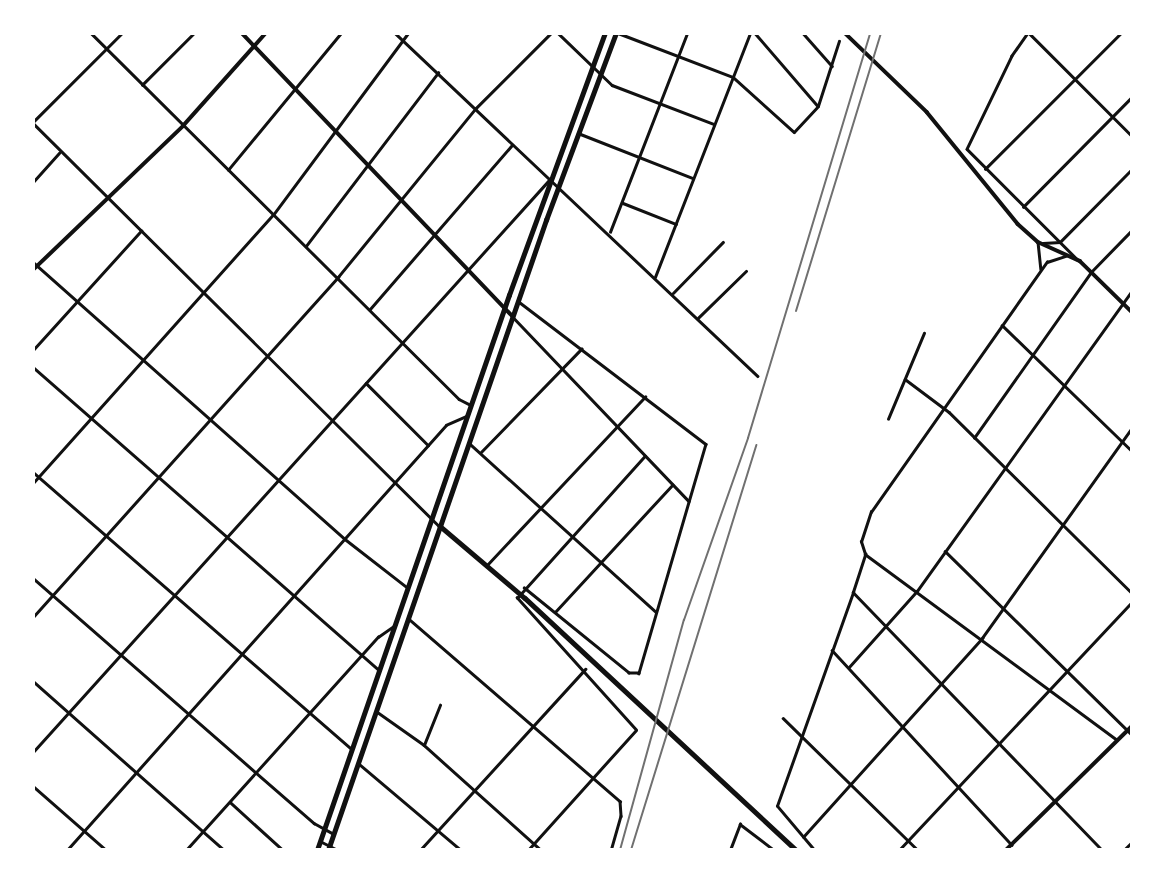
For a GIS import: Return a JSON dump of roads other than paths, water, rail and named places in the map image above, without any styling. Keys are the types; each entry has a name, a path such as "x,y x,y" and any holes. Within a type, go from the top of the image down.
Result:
{"main road":[{"path":"317,850 504,308 605,33"},
{"path":"329,848 517,301 617,33"},
{"path":"440,526 487,565 796,850"}],"street":[{"path":"91,33 459,399 471,405"},
{"path":"122,33 33,123 440,526"},
{"path":"141,85 194,33"},
{"path":"242,33 689,501"},
{"path":"266,33 183,126 35,266 144,359 345,539 408,588"},
{"path":"229,170 341,33"},
{"path":"395,33 610,232 758,376"},
{"path":"33,483 273,215 408,33"},
{"path":"33,617 338,277 475,109 551,33"},
{"path":"558,33 600,76 714,124"},
{"path":"617,33 733,77 790,132 797,131 818,106 839,41"},
{"path":"610,232 687,33"},
{"path":"655,277 714,124 753,33 818,106"},
{"path":"803,33 832,66"},
{"path":"845,33 927,112 979,179 1038,242 1080,261"},
{"path":"1132,136 1029,33 967,145 985,170 1132,312"},
{"path":"985,170 1121,33"},
{"path":"306,246 438,73"},
{"path":"1023,207 1132,97"},
{"path":"578,133 693,178"},
{"path":"370,309 512,144"},
{"path":"33,181 60,152"},
{"path":"1038,242 1060,242 1132,169"},
{"path":"33,752 550,179"},
{"path":"622,203 676,223"},
{"path":"974,438 1091,272 1132,230"},
{"path":"33,350 141,232"},
{"path":"673,293 723,242"},
{"path":"1038,242 1040,271"},
{"path":"814,850 780,812 779,800 853,592 865,554 861,542 874,507 1040,271 1051,258 1069,256"},
{"path":"698,318 746,271"},
{"path":"849,667 917,591 1121,302 1132,291"},
{"path":"517,301 706,444 641,670 629,673 524,588"},
{"path":"1003,325 1132,451"},
{"path":"888,419 924,333"},
{"path":"481,452 581,349"},
{"path":"33,367 359,657 379,670"},
{"path":"905,379 943,408 1132,593"},
{"path":"366,383 429,445"},
{"path":"487,565 542,510 645,397"},
{"path":"67,850 446,425 468,415"},
{"path":"802,837 982,638 1132,428"},
{"path":"468,443 656,612"},
{"path":"528,850 636,727 585,669 517,601 518,594 645,456"},
{"path":"33,472 307,715 352,749"},
{"path":"555,612 672,485"},
{"path":"946,551 1132,735"},
{"path":"865,554 1117,740"},
{"path":"33,578 255,773 323,830 334,834"},
{"path":"853,592 888,625 1102,850"},
{"path":"899,850 1047,687 1132,602"},
{"path":"407,619 620,801 621,816 611,850"},
{"path":"186,850 359,657 395,625"},
{"path":"832,650 1016,850"},
{"path":"420,850 585,669"},
{"path":"33,681 224,850"},
{"path":"424,745 440,705"},
{"path":"376,711 424,745 541,850"},
{"path":"783,718 918,850"},
{"path":"1006,850 1132,726"},
{"path":"358,763 461,850"},
{"path":"33,786 106,850"},
{"path":"230,802 283,850"},
{"path":"730,850 740,824 774,850"},
{"path":"320,841 329,848 338,850"},
{"path":"1124,850 1132,842"}],"railway":[{"path":"620,850 684,620 748,438 870,33"},
{"path":"796,311 881,33"},
{"path":"631,850 756,445"}]}
